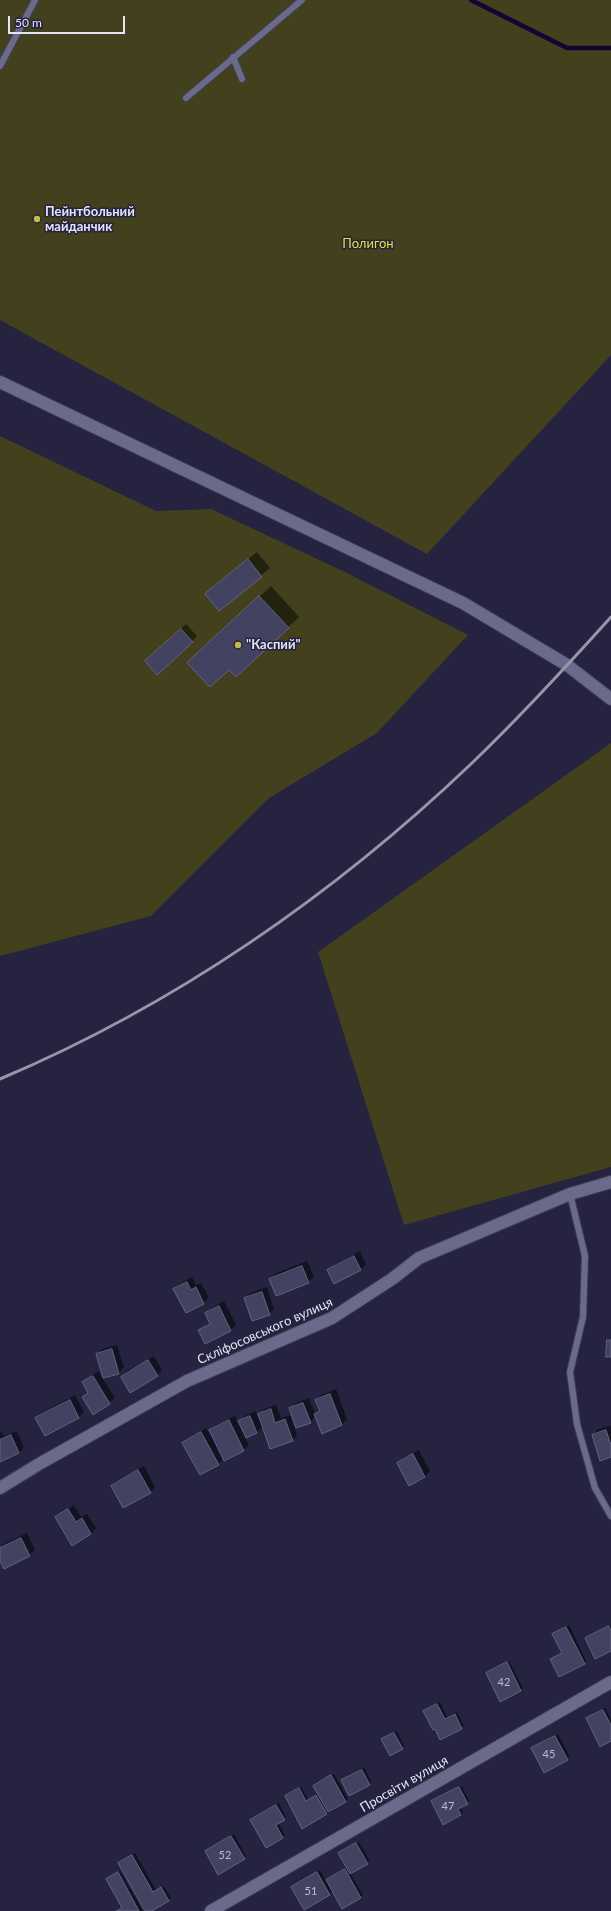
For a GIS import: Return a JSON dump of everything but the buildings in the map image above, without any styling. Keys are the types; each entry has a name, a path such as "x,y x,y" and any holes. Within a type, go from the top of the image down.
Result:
{"street":[{"path":"0,382 463,603 567,665 611,699"},
{"name":"Скліфосовського вулиця","path":"0,1488 39,1464 187,1380 332,1318 392,1279 419,1258 570,1194 611,1182"},
{"name":"Просвіти вулиця","path":"211,1911 611,1682"}],"lane":[{"path":"0,66 35,0"},
{"path":"186,98 302,0"},
{"path":"233,57 242,79"},
{"path":"570,1194 585,1256 583,1317 570,1372 577,1424 595,1488 611,1516"}],"green space":[{"name":"Полигон","path":"0,0 611,0 611,355 427,554 0,320"},
{"path":"0,436 156,511 211,509 345,572 468,635 377,733 269,798 151,916 0,956"},
{"path":"611,743 611,1167 404,1225 318,952"}],"waterway":[{"path":"471,0 567,48 611,48"}],"railway":[{"path":"0,1079 65,1050 128,1017 190,981 309,901 420,811 472,763 543,692 611,617"}],"place":[{"name":"Пейнтбольний майданчик","path":"37,219"},
{"name":"\"Каспий\"","path":"238,645"}]}
